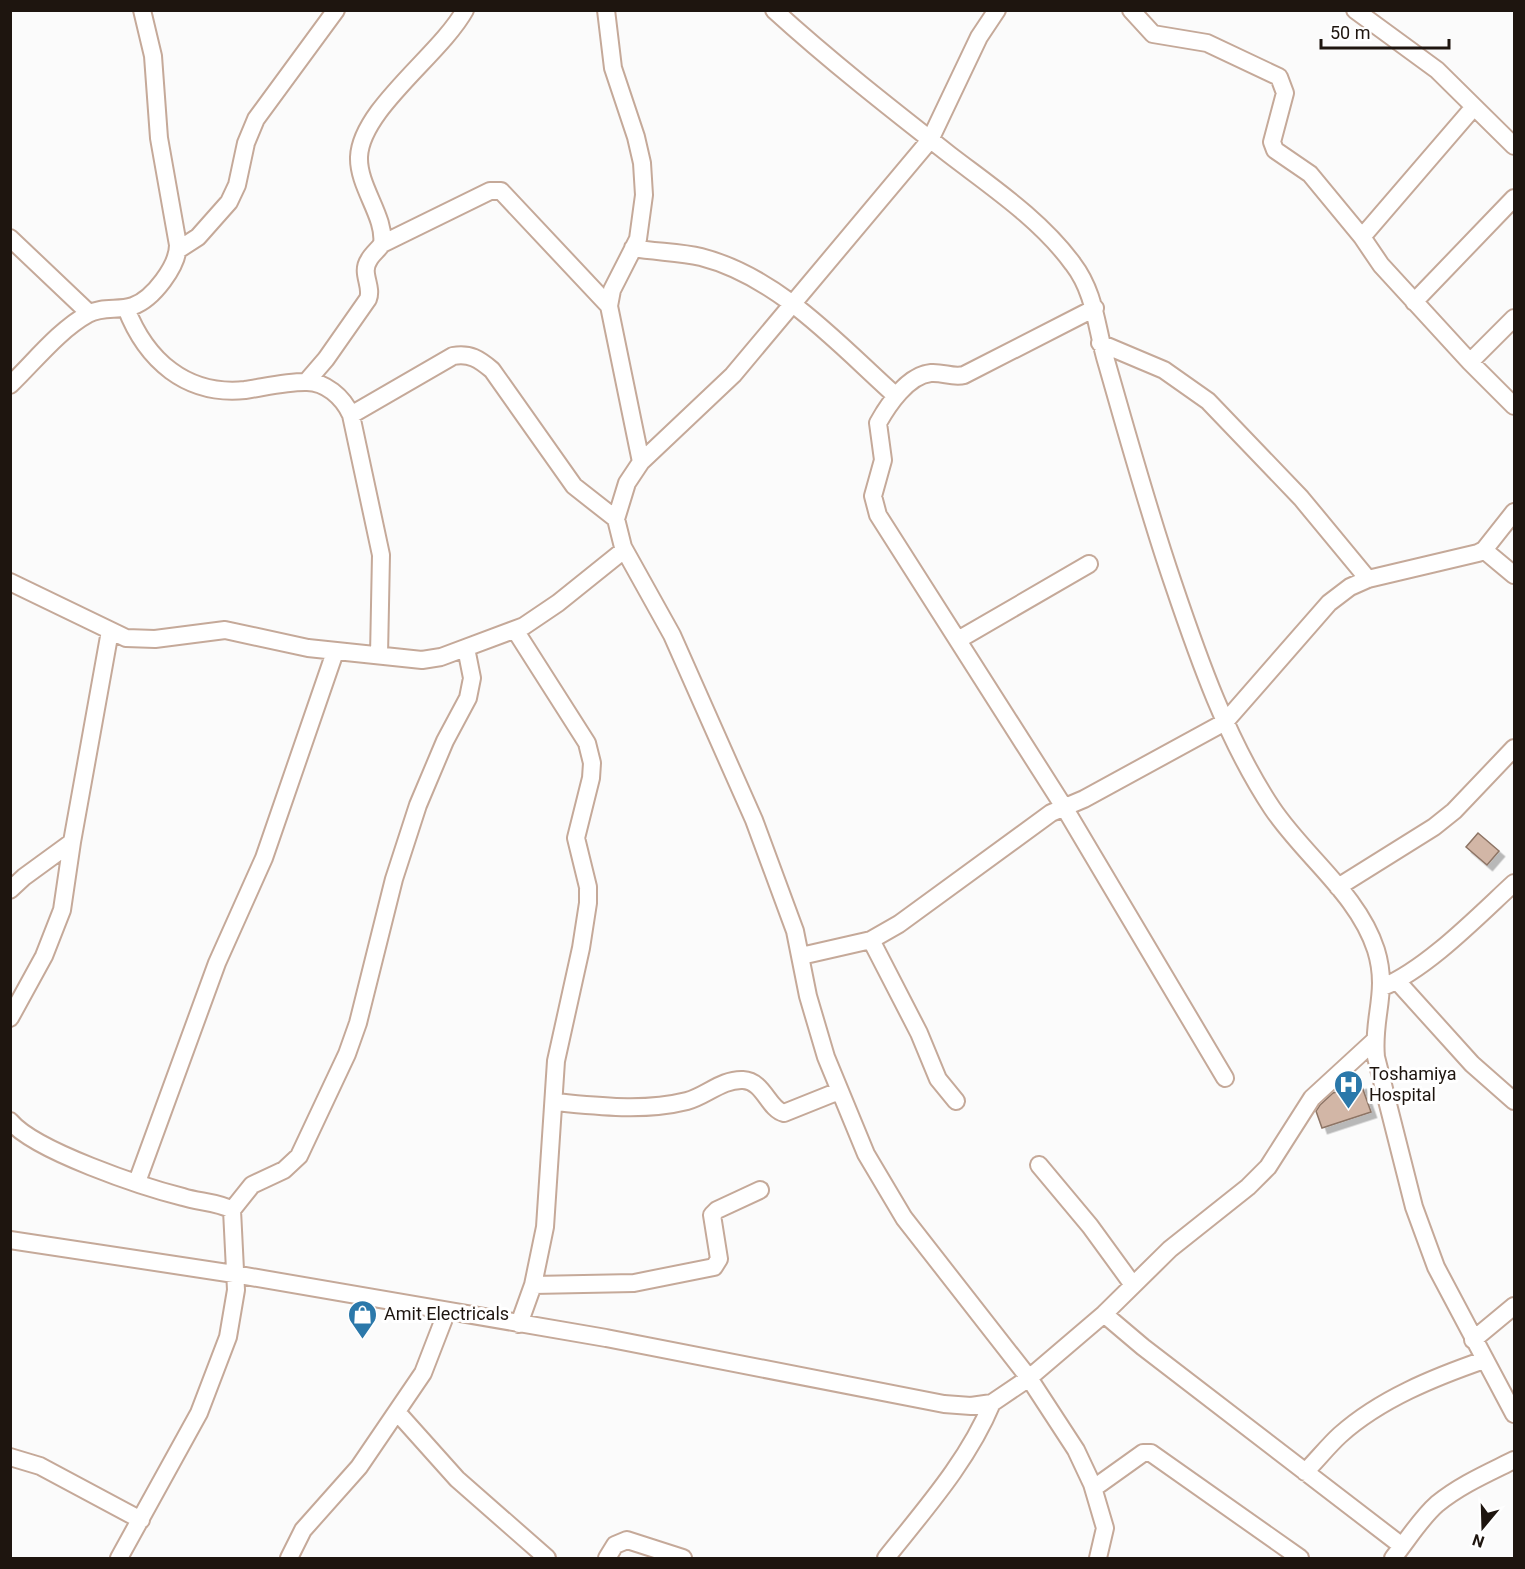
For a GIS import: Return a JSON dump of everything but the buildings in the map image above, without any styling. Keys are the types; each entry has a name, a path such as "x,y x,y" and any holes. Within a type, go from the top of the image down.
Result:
{"street":[{"path":"10,385 69,328 89,313 126,308 139,303 157,287 170,269 178,250 159,138 153,56 142,10"},
{"path":"178,250 198,237 224,210 237,184 246,143 256,119 318,39 336,10"},
{"path":"382,244 382,232 359,170 363,137 374,118 437,50 465,10"},
{"path":"606,10 613,68 642,164 644,195 641,225 633,249 612,290 609,306 641,462"},
{"path":"774,10 813,46 1041,227 1085,281 1095,308 1101,343 1173,584 1226,723 1272,808 1338,886 1372,941 1390,984 1472,1064 1515,1101"},
{"path":"997,10 979,37 930,140 733,375 641,462 627,483 616,519 624,550 672,635 709,715 786,898 801,956 808,996 839,1091 866,1154 904,1218 1029,1378 1076,1450 1094,1488 1105,1528 1098,1558"},
{"path":"1131,10 1153,34 1207,43 1279,77 1284,93 1273,147 1310,174 1362,237 1381,265 1470,362 1515,406"},
{"path":"1355,10 1437,69 1473,108 1515,146"},
{"path":"1362,237 1473,108"},
{"path":"307,381 326,359 368,299 370,292 366,272 367,263 382,244 490,191 501,191 609,306"},
{"path":"1414,302 1515,198"},
{"path":"10,238 89,313"},
{"path":"633,249 688,254 712,260 763,284 794,305 896,396"},
{"path":"126,308 159,363 188,383 224,390 307,381 340,397 351,415 381,555 379,655"},
{"path":"1095,308 964,375 924,375 896,396 878,423 883,460 873,496 874,508 1064,807 1178,1004 1225,1078"},
{"path":"1470,362 1515,318"},
{"path":"1101,343 1164,370 1209,401 1301,498 1368,579"},
{"path":"351,415 446,359 464,354 478,358 492,370 574,486 616,519"},
{"path":"801,956 870,940 909,918 1037,821 1226,723 1329,603 1350,587 1368,579 1468,556 1484,550 1515,512"},
{"path":"10,582 126,638 140,640 213,630 236,631 335,652 430,659 515,630 558,603 624,550"},
{"path":"1484,550 1515,575"},
{"path":"958,640 1089,564"},
{"path":"515,630 586,743 592,764 590,788 576,838 588,887 588,903 581,948 558,1053 548,1208 533,1285 519,1324"},
{"path":"10,1018 57,925 65,898 72,842 110,631"},
{"path":"119,1558 199,1413 232,1325 236,1290 232,1210 252,1185 284,1170 299,1156 350,1046 394,879 418,805 441,749 468,698 472,678 466,648"},
{"path":"137,1182 217,963 264,858 335,652"},
{"path":"1338,886 1441,821 1515,748"},
{"path":"10,890 72,842"},
{"path":"1515,883 1453,938 1390,984 1374,1041 1378,1070 1414,1207 1436,1267 1484,1360 1509,1389 1515,1414"},
{"path":"870,940 919,1033 938,1079 956,1101"},
{"path":"10,1240 234,1274 606,1338 944,1404 971,1406 992,1403 1029,1378 1104,1314 1170,1249 1248,1187 1268,1167 1312,1098 1374,1041"},
{"path":"554,1102 627,1108 658,1106 688,1101 722,1084 741,1079 760,1088 779,1111 784,1113 839,1091"},
{"path":"10,1121 22,1133 39,1143 137,1182 232,1210"},
{"path":"1039,1165 1090,1226 1133,1285"},
{"path":"533,1285 634,1283 714,1267 719,1259 712,1215 717,1210 760,1190"},
{"path":"1473,1340 1515,1306"},
{"path":"289,1558 303,1530 350,1479 423,1373 447,1311"},
{"path":"1104,1314 1143,1347 1305,1472 1397,1552 1446,1497 1515,1460"},
{"path":"1305,1472 1340,1435 1374,1411 1444,1374 1484,1360"},
{"path":"886,1558 963,1459 982,1427 992,1403"},
{"path":"397,1412 457,1479 547,1558"},
{"path":"1094,1488 1143,1453 1151,1453 1300,1558"},
{"path":"10,1457 40,1466 141,1520"},
{"path":"607,1558 615,1545 627,1540 683,1558"}],"place":[{"name":"Toshamiya Hospital","path":"1348,1110"},
{"name":"Amit Electricals","path":"363,1340"}]}
